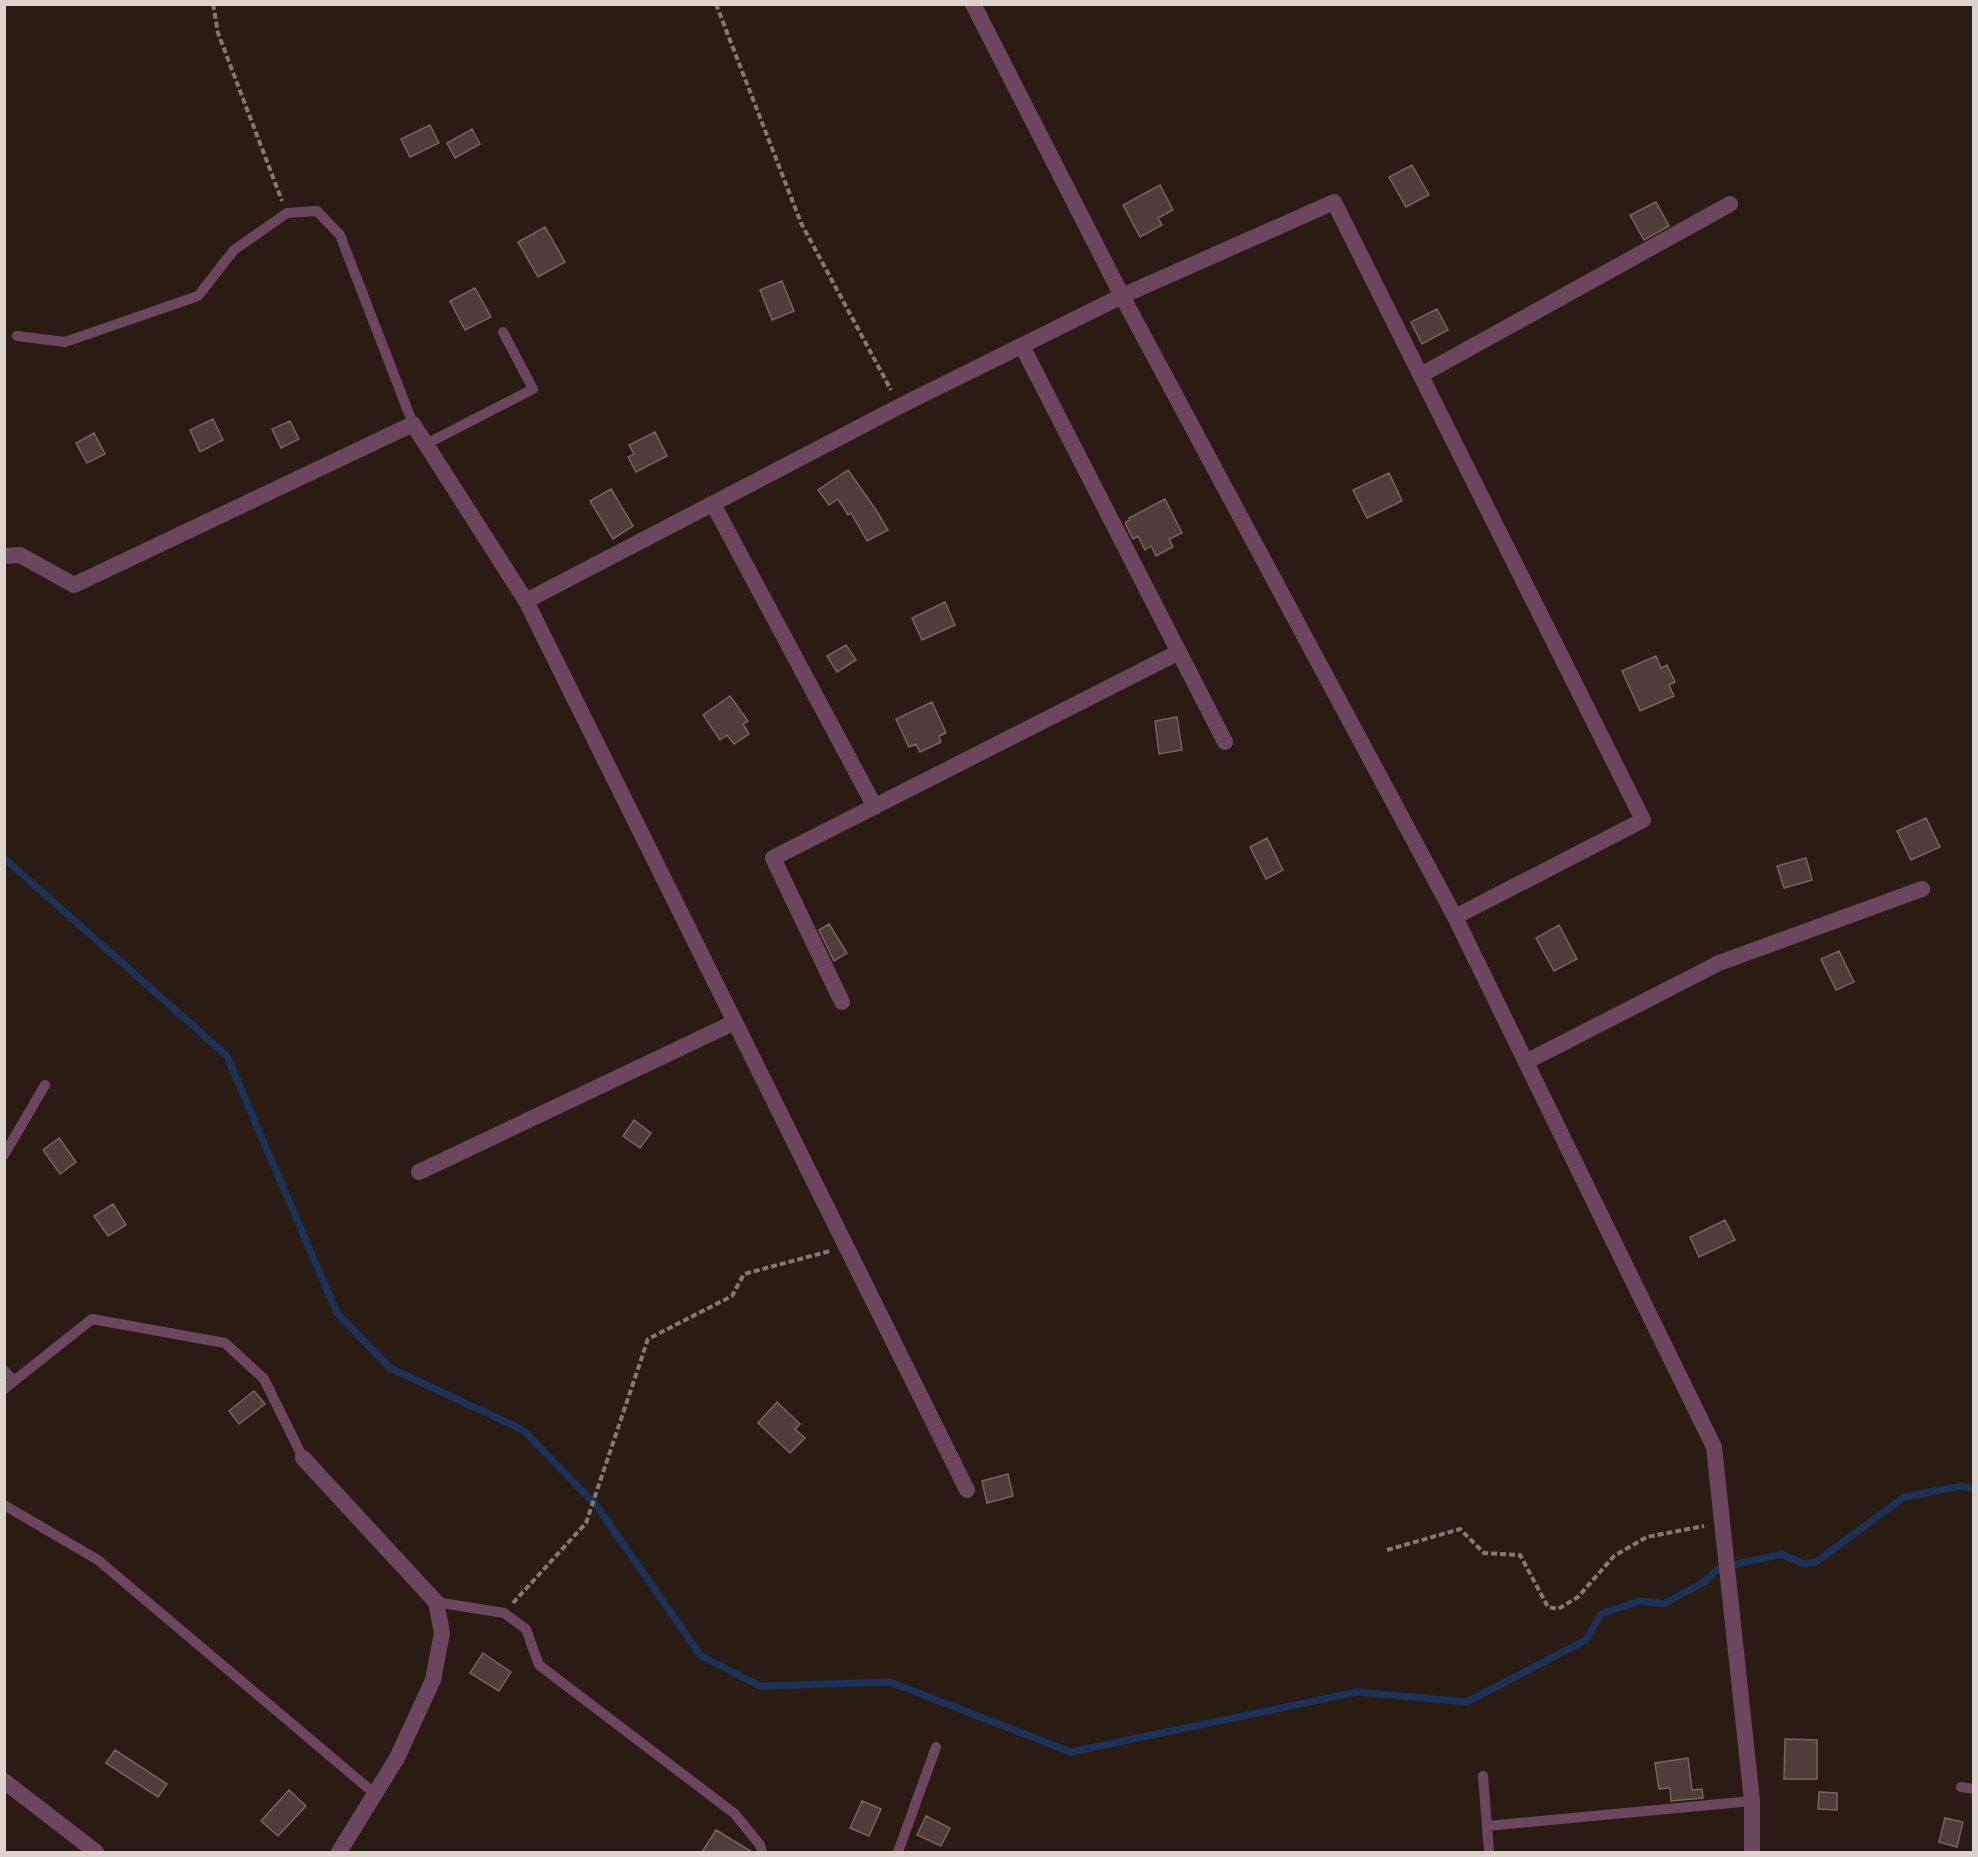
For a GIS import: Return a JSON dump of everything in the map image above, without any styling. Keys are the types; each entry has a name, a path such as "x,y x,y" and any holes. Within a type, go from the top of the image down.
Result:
{"street":[{"path":"973,4 1122,296 1455,917 1714,1447 1752,1802 1752,1852"},
{"path":"526,602 900,406 1122,296 1334,202 1643,820 1455,917"},
{"path":"1420,375 1730,204"},
{"path":"1022,346 1226,742"},
{"path":"4,556 20,555 74,585 413,424 526,602 967,1490"},
{"path":"713,504 875,807"},
{"path":"842,1002 773,858 1179,652"},
{"path":"1526,1062 1719,963 1922,889"},
{"path":"419,1172 735,1022"},
{"path":"303,1458 436,1602 442,1633 433,1680 397,1758 339,1852"},
{"path":"4,1781 96,1852"}],"lane":[{"path":"17,336 65,342 198,296 234,250 287,213 317,212 340,235 413,424"},
{"path":"426,444 533,389 503,332"},
{"path":"4,1155 45,1085"},
{"path":"4,1389 92,1319 225,1343 264,1379 303,1458"},
{"path":"4,1370 14,1381"},
{"path":"4,1505 98,1560 375,1794"},
{"path":"436,1602 504,1613 526,1629 538,1665 735,1814 760,1845 762,1852"},
{"path":"898,1852 936,1747"},
{"path":"1483,1776 1489,1852"},
{"path":"1961,1787 1974,1789"},
{"path":"1487,1826 1752,1802"}],"path":[{"path":"213,4 218,33 287,213"},
{"path":"716,4 801,223 900,406"},
{"path":"504,1613 586,1523 648,1339 732,1296 744,1274 846,1246"},
{"path":"1387,1550 1460,1529 1484,1553 1520,1555 1548,1607 1558,1609 1578,1597 1614,1556 1647,1537 1722,1522"}],"building":[{"path":"430,125 439,143 410,157 401,139"},
{"path":"472,129 480,144 455,158 447,143"},
{"path":"1412,165 1429,195 1406,207 1389,177"},
{"path":"1160,185 1173,210 1158,218 1162,225 1140,237 1123,205"},
{"path":"1656,202 1669,226 1644,240 1630,215"},
{"path":"545,227 565,262 538,277 518,242"},
{"path":"782,281 794,311 772,320 760,290"},
{"path":"475,288 491,317 465,330 450,301"},
{"path":"1437,309 1448,330 1422,344 1411,322"},
{"path":"213,419 223,440 200,452 190,430"},
{"path":"290,421 299,439 281,448 272,429"},
{"path":"655,432 667,456 636,472 628,457 634,454 629,445"},
{"path":"94,433 105,454 87,463 76,443"},
{"path":"848,470 888,530 867,541 851,513 848,515 838,499 829,505 818,490"},
{"path":"1389,473 1402,501 1367,518 1353,490"},
{"path":"611,489 633,526 613,539 590,501"},
{"path":"1165,499 1182,533 1169,539 1173,547 1156,556 1151,546 1145,550 1138,536 1133,539 1125,523 1130,520 1129,518"},
{"path":"945,602 955,625 922,640 912,618"},
{"path":"846,645 856,660 837,672 827,656"},
{"path":"1656,656 1661,668 1667,665 1675,682 1669,685 1674,696 1640,711 1622,671"},
{"path":"730,696 748,721 743,724 749,734 734,744 727,735 720,740 703,715"},
{"path":"932,702 946,733 939,736 941,742 920,752 916,744 909,747 896,719"},
{"path":"1177,717 1182,750 1159,754 1155,721"},
{"path":"1926,818 1940,847 1911,860 1897,831"},
{"path":"1267,838 1283,870 1266,879 1250,847"},
{"path":"1806,858 1812,880 1784,888 1777,866"},
{"path":"829,924 847,953 834,961 819,930"},
{"path":"1559,925 1577,959 1554,971 1536,938"},
{"path":"1839,951 1854,982 1836,990 1821,959"},
{"path":"634,1120 651,1133 640,1148 623,1136"},
{"path":"59,1138 76,1162 60,1174 43,1150"},
{"path":"113,1204 126,1225 108,1236 94,1216"},
{"path":"1725,1220 1735,1240 1699,1257 1690,1237"},
{"path":"254,1391 265,1404 239,1424 229,1411"},
{"path":"777,1402 800,1424 795,1429 805,1438 790,1453 758,1423"},
{"path":"1008,1474 1013,1496 987,1503 982,1481"},
{"path":"483,1653 511,1672 499,1691 470,1673"},
{"path":"1785,1739 1817,1740 1817,1779 1784,1779"},
{"path":"115,1750 167,1784 158,1797 106,1763"},
{"path":"1688,1758 1692,1790 1702,1789 1703,1798 1671,1801 1670,1788 1659,1789 1655,1763"},
{"path":"289,1790 306,1806 278,1836 261,1821"},
{"path":"1819,1792 1837,1793 1837,1810 1818,1809"},
{"path":"862,1801 881,1809 869,1836 850,1828"},
{"path":"926,1816 950,1828 941,1846 917,1835"},
{"path":"1945,1818 1963,1822 1957,1847 1939,1842"},
{"path":"716,1830 752,1852 702,1852"}],"waterway":[{"path":"4,858 227,1056 337,1313 390,1368 523,1430 596,1505 701,1656 760,1686 890,1682 1071,1752 1357,1692 1467,1702 1586,1640 1601,1614 1640,1601 1664,1604 1704,1582 1718,1569 1733,1565 1781,1554 1804,1564 1816,1562 1904,1497 1962,1486 1974,1489"}]}
